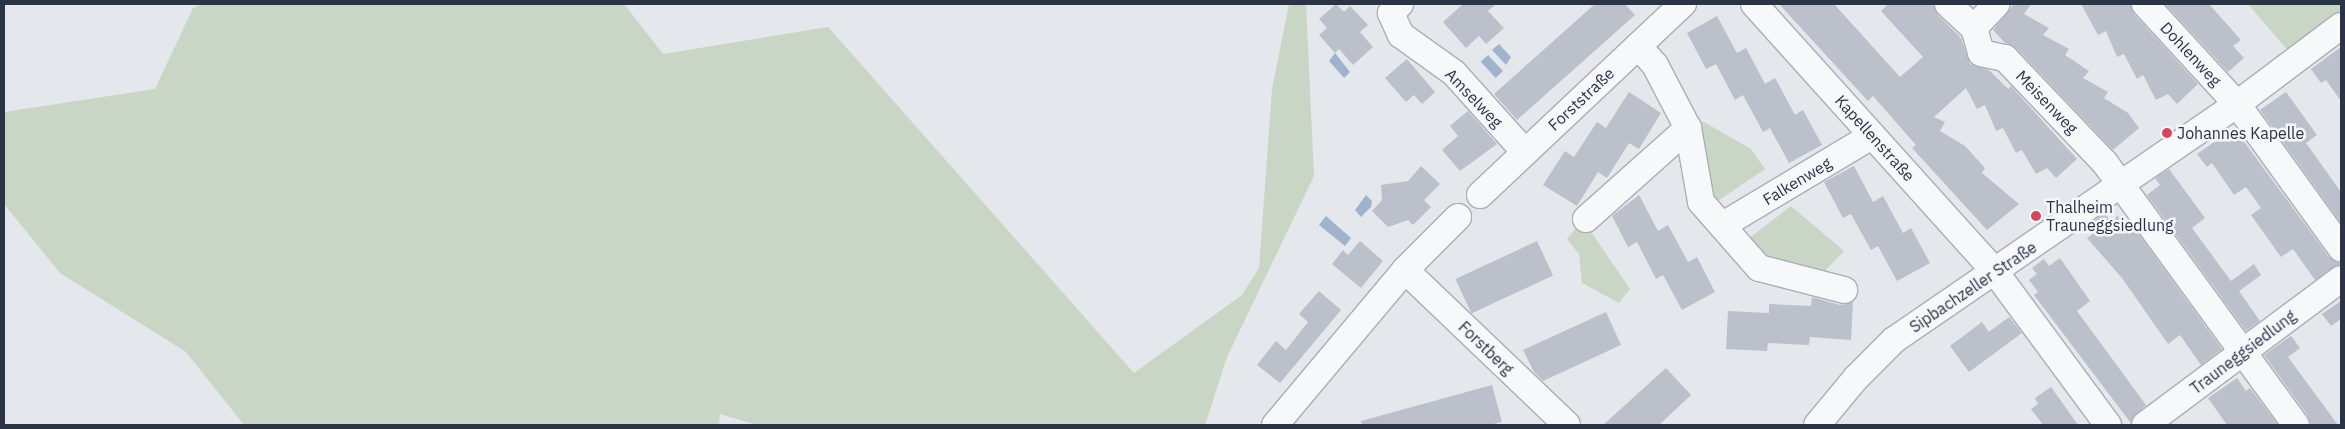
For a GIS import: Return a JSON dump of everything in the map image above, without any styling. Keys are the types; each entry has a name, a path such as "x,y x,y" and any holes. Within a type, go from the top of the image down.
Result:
{"street":[{"name":"Amselweg","path":"1400,4 1391,12 1401,35 1454,73 1524,151"},
{"name":"Forststraße","path":"1480,194 1683,4"},
{"name":"Kapellenstraße","path":"1754,4 1996,273"},
{"path":"1948,4 1974,28 1996,4"},
{"name":"Dohlenweg","path":"2145,4 2237,104 2341,248"},
{"name":"Sipbachzeller Straße","path":"1817,425 1856,378 1894,340 1996,273 2237,104 2341,26"},
{"name":"Meisenweg","path":"1974,28 1981,54 2004,58 2105,163 2120,186"},
{"path":"1638,46 1655,65 1688,128 1701,202 1759,268 1844,290"},
{"path":"1586,219 1688,128"},
{"name":"Falkenweg","path":"1723,225 1872,136"},
{"path":"2120,186 2296,425"},
{"path":"1281,416 1405,270 1458,217"},
{"name":"Forstberg","path":"1405,270 1555,423"},
{"path":"1996,273 2108,425"},
{"name":"Trauneggsiedlung","path":"2145,425 2243,354 2341,279"}],"green space":[{"path":"201,4 624,4 663,54 828,27 1134,373 1242,295 1259,268 1272,89 1289,4 1306,4 1314,176 1227,357 1205,425 757,425 720,414 719,425 244,425 186,352 60,273 4,204 4,112 155,89 193,8"},
{"path":"2248,4 2341,4 2341,10 2289,52"},
{"path":"1702,121 1751,149 1765,169 1718,201 1707,191"},
{"path":"1791,206 1844,251 1821,275 1763,256 1748,239"},
{"path":"1583,220 1630,289 1619,303 1582,283 1579,254 1567,239"}],"water":[{"path":"1499,44 1511,57 1506,65 1492,50"},
{"path":"1335,53 1350,72 1344,78 1329,61"},
{"path":"1488,55 1503,71 1496,78 1481,62"},
{"path":"1366,195 1372,201 1371,207 1361,217 1355,210"},
{"path":"1326,216 1351,238 1345,246 1319,225"}],"building":[{"path":"1336,4 1344,12 1350,6 1368,25 1360,32 1373,47 1353,65 1339,49 1335,53 1319,35 1327,28 1319,19"},
{"path":"1463,4 1496,4 1488,11 1504,28 1486,44 1479,36 1466,48 1443,22"},
{"path":"1595,4 1625,4 1635,15 1517,120 1494,94"},
{"path":"1779,4 1834,4 1900,77 1923,57 1881,11 1888,4 1933,4 1938,15 1961,38 1970,64 1989,70 2008,89 2011,86 2077,159 2056,178 2047,168 2036,174 2022,150 2016,153 2003,128 1996,131 1985,105 1977,109 1966,88 1934,117 1945,122 1940,131 1965,146 1985,168 1982,173 2019,204 1987,230 1912,148 1916,145 1873,96 1868,101"},
{"path":"2014,4 2031,4 2024,14 2049,28 2043,35 2069,49 2065,55 2089,71 2083,78 2108,92 2104,98 2128,113 2139,128 2113,150 2016,48 2005,43 1993,30"},
{"path":"2081,4 2130,4 2134,14 2198,84 2177,104 2168,94 2156,100 2143,75 2137,79 2124,54 2117,57 2106,31 2098,35"},
{"path":"2165,4 2209,4 2241,40 2233,46 2244,58 2228,72"},
{"path":"1717,16 1737,53 1746,48 1765,84 1775,78 1795,115 1803,110 1822,145 1789,163 1770,128 1763,132 1743,95 1735,100 1716,64 1706,69 1687,33"},
{"path":"2341,47 2341,101 2326,80 2321,83 2311,69"},
{"path":"1407,59 1435,92 1422,104 1414,95 1406,102 1385,78"},
{"path":"1629,92 1661,113 1639,149 1629,143 1607,178 1598,172 1577,206 1543,185 1565,151 1574,157 1597,122 1606,128"},
{"path":"2286,92 2317,135 2306,143 2341,192 2341,223 2260,110"},
{"path":"1468,111 1497,144 1460,171 1442,150 1458,136 1450,126"},
{"path":"2234,128 2329,257 2341,264 2315,280 2293,249 2281,257 2251,215 2261,208 2246,187 2234,195 2212,163 2207,167 2197,154"},
{"path":"1421,166 1440,184 1424,200 1431,207 1413,225 1408,220 1388,227 1372,211 1382,200 1381,185 1408,181"},
{"path":"1854,166 1873,202 1883,196 1903,233 1911,228 1930,263 1897,281 1878,246 1871,250 1851,214 1843,218 1824,182"},
{"path":"2169,169 2205,218 2192,228 2231,281 2254,264 2261,275 2239,291 2260,321 2246,331 2147,195 2160,185 2155,178"},
{"path":"1639,195 1658,231 1668,225 1688,262 1697,257 1715,292 1682,310 1663,275 1656,279 1637,242 1628,247 1612,216"},
{"path":"2105,213 2110,221 2118,216 2126,228 2132,225 2222,349 2201,365 2180,335 2168,344 2122,278 2087,238 2098,230 2092,222"},
{"path":"1360,241 1383,261 1361,288 1332,264 1343,250 1348,255"},
{"path":"1537,241 1553,275 1471,313 1455,279"},
{"path":"2060,258 2090,301 2077,311 2146,405 2130,422 2034,295 2038,292 2029,280 2037,274 2032,268 2044,259 2049,266"},
{"path":"1319,291 1341,310 1280,383 1257,365 1276,341 1286,350 1308,322 1299,314"},
{"path":"1812,297 1840,305 1853,302 1851,340 1810,337 1809,345 1768,343 1767,351 1726,349 1728,311 1769,313 1769,304 1811,306"},
{"path":"2341,301 2341,319 2331,326 2322,314"},
{"path":"1606,312 1621,345 1543,381 1534,372 1523,350"},
{"path":"2009,317 2022,333 1969,372 1950,346 1982,322 1989,332"},
{"path":"2291,336 2300,348 2288,357 2338,425 2311,425 2308,416 2264,355"},
{"path":"1666,368 1691,395 1659,425 1603,425"},
{"path":"2237,378 2246,391 2250,388 2278,425 2227,425 2208,398"},
{"path":"1492,385 1502,422 1489,425 1362,425 1361,421"},
{"path":"2051,387 2078,425 2043,425 2031,409 2038,404 2035,398"}],"place":[{"name":"Johannes Kapelle","path":"2167,133"},
{"name":"Thalheim Trauneggsiedlung","path":"2036,216"}]}
